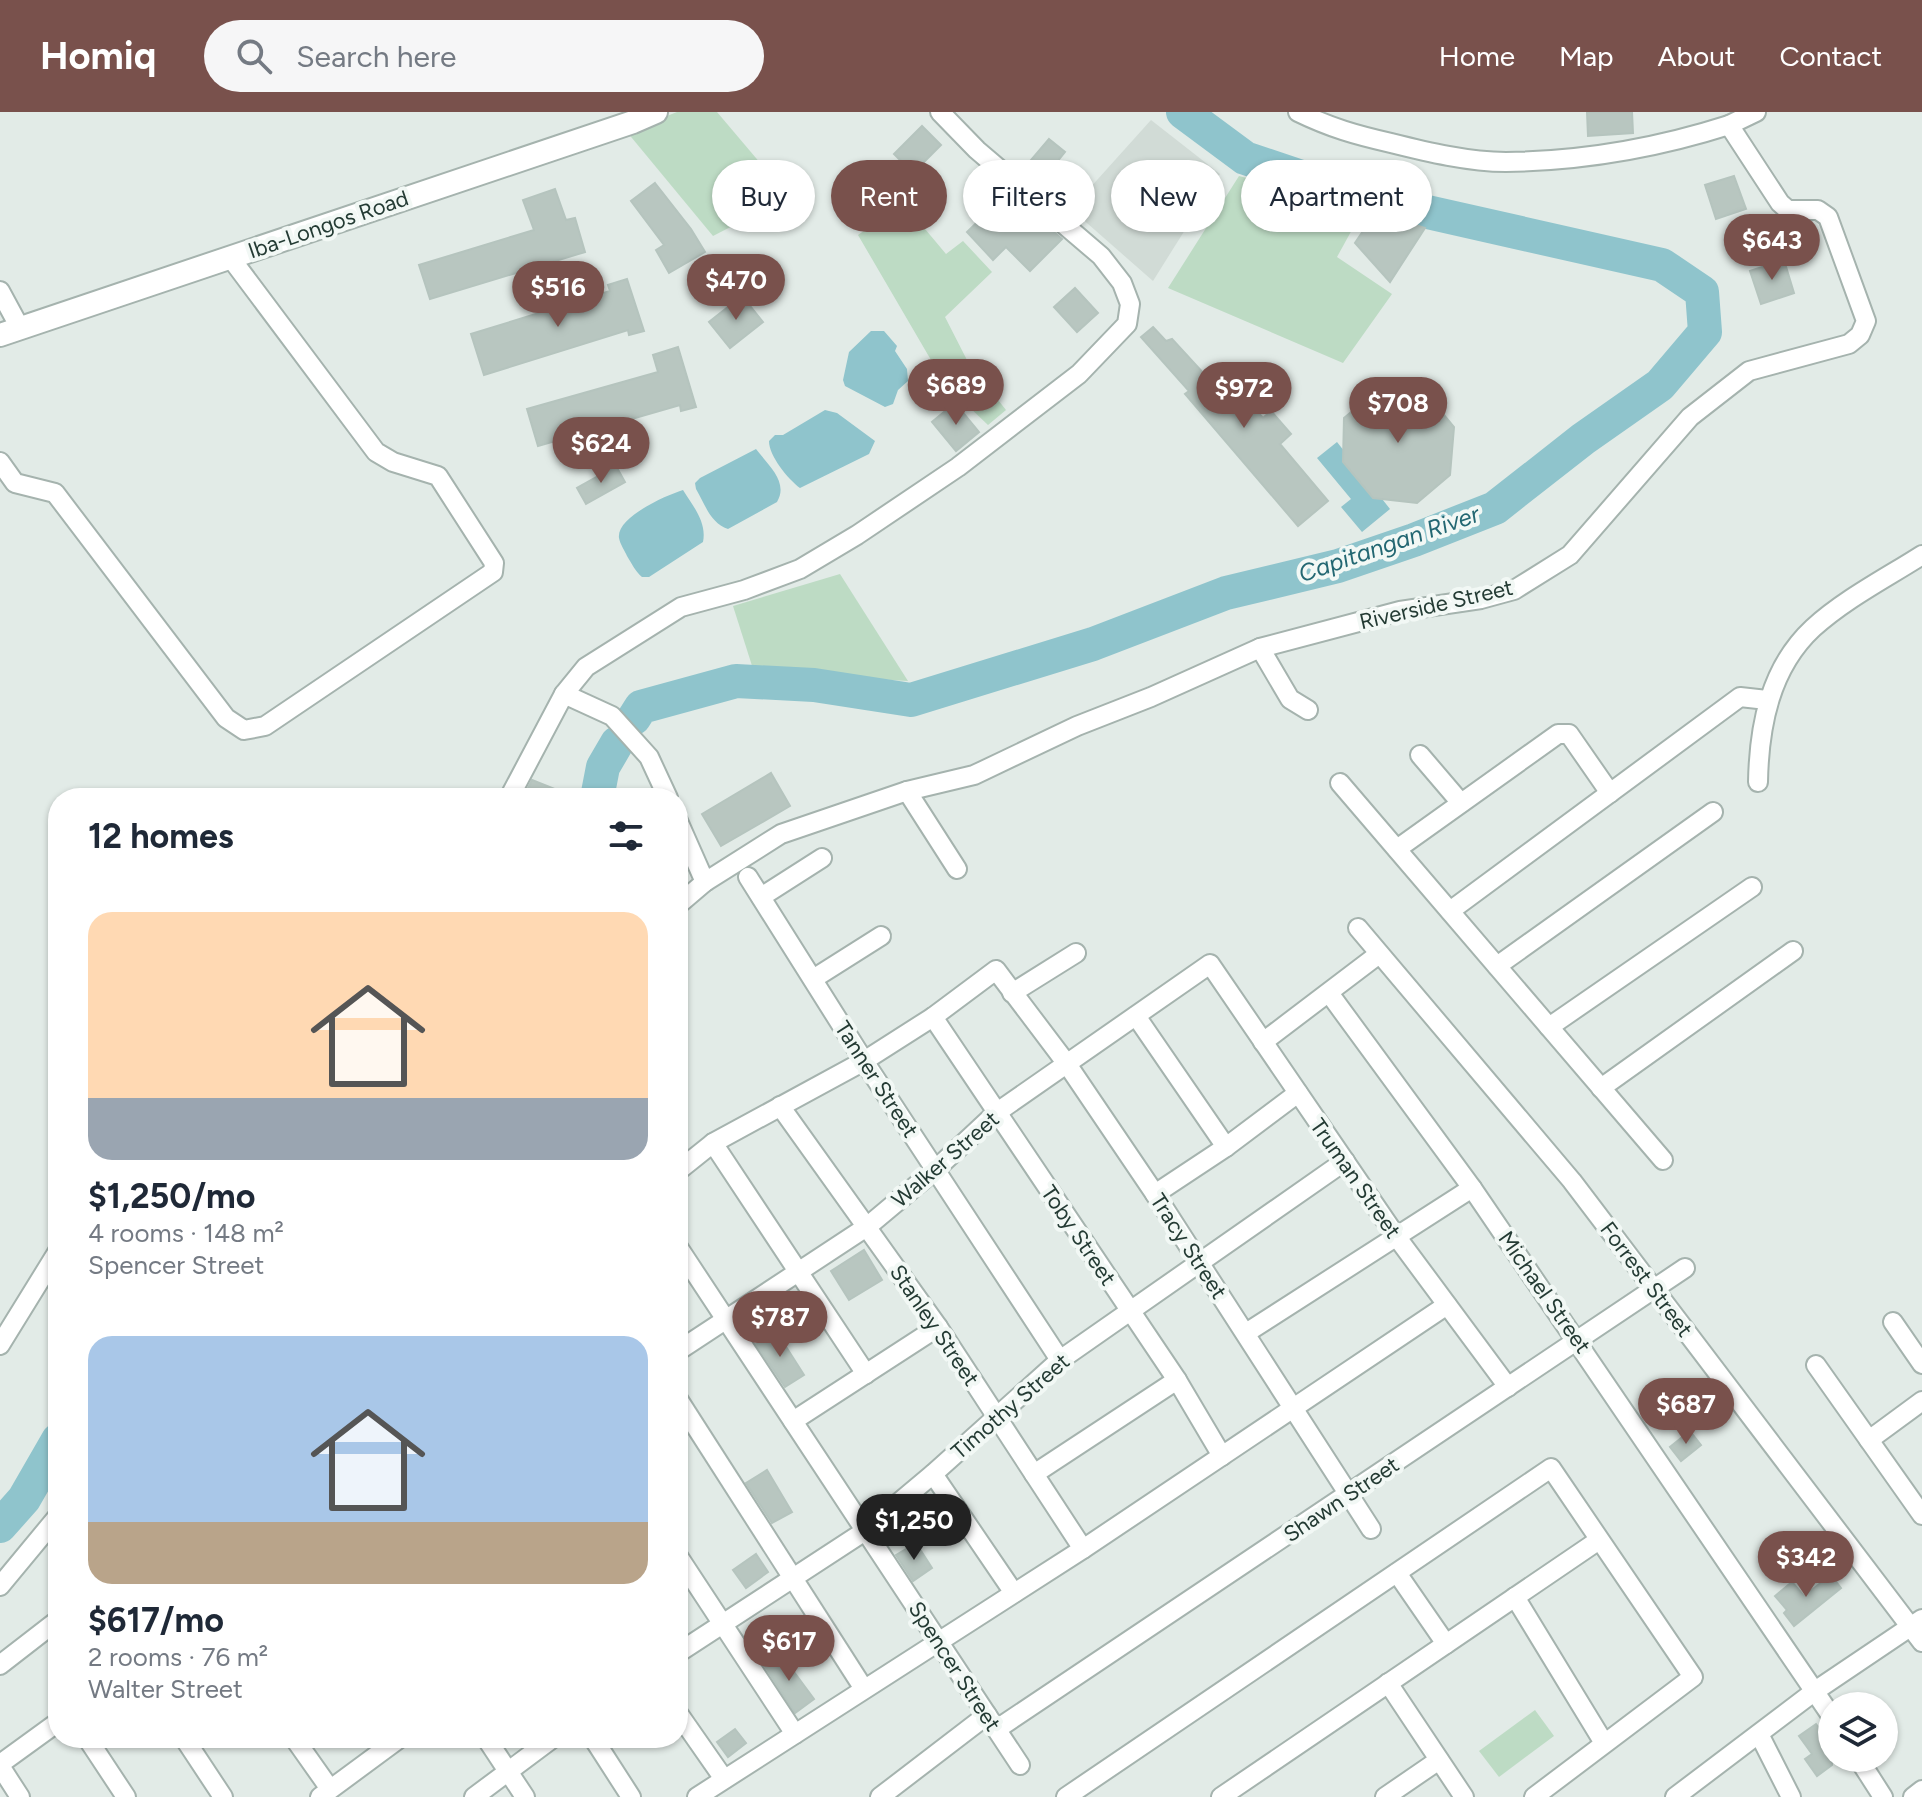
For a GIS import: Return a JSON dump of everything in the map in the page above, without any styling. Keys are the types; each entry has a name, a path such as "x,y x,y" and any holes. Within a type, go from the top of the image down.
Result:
{"street":[{"name":"Iba-Longos Road","path":"10,331 629,117 656,112"},
{"path":"514,788 564,694 586,667 681,607 744,590 800,569 857,535 958,467 1079,374 1127,324 1130,304 1122,283 1101,256 977,150 940,112"},
{"path":"1298,112 1334,130 1407,147 1503,162 1606,155 1685,140 1756,112"},
{"name":"Riverside Street","path":"688,896 705,882 781,834 907,791 974,775 1077,726 1260,648 1400,611 1481,599 1514,590 1570,555 1690,417 1749,371 1849,344 1860,335 1866,321 1828,217 1818,210 1788,210 1780,203 1729,125"},
{"path":"0,462 15,483 55,493 226,718 244,730 265,726 493,572 494,563 438,476 393,462 376,452 230,257"},
{"path":"0,291 10,331"},
{"path":"1758,782 1758,744 1767,700 1784,665 1812,629 1922,555"},
{"path":"1260,648 1290,699 1308,710"},
{"path":"564,694 612,716 649,757 663,788"},
{"path":"1450,911 1740,697 1767,700"},
{"path":"1397,849 1558,734 1569,734 1610,793"},
{"path":"1420,755 1461,803"},
{"path":"1340,783 1663,1160"},
{"path":"907,791 957,869"},
{"path":"1497,966 1713,812"},
{"path":"688,844 705,882"},
{"path":"761,897 822,858"},
{"name":"Tanner Street","path":"748,877 1060,1360"},
{"path":"1549,1027 1752,887"},
{"name":"Forrest Street","path":"1358,928 1572,1181 1918,1630"},
{"path":"813,979 881,936"},
{"path":"1601,1088 1793,951"},
{"path":"1012,993 1076,953"},
{"path":"1263,1042 1379,954"},
{"name":"Walker Street","path":"688,1344 868,1226 996,1113 1210,964"},
{"name":"Truman Street","path":"1210,964 1396,1236 1508,1387"},
{"name":"Tracy Street","path":"933,1017 996,970 1067,1064 1155,1194 1371,1529"},
{"name":"Michael Street","path":"1329,993 1472,1188 1578,1340 1818,1696"},
{"path":"1136,1016 1226,1147"},
{"path":"688,1163 713,1143 864,1061 933,1017"},
{"name":"Toby Street","path":"933,1017 1177,1380 1222,1456"},
{"path":"1155,1194 1226,1147 1298,1093"},
{"name":"Stanley Street","path":"780,1106 938,1327 1083,1549"},
{"path":"713,1143 866,1374"},
{"name":"Timothy Street","path":"688,1647 865,1531 1060,1360 1345,1161"},
{"path":"1246,1333 1472,1188"},
{"name":"Spencer Street","path":"688,1262 1020,1765"},
{"path":"0,1345 48,1267"},
{"name":"Shawn Street","path":"880,1797 1349,1494 1685,1268"},
{"path":"697,1797 1083,1549 1447,1305"},
{"path":"1893,1322 1922,1364"},
{"path":"793,1421 938,1327"},
{"path":"1816,1365 1922,1515"},
{"path":"1034,1474 1177,1380"},
{"path":"1869,1440 1922,1401"},
{"path":"688,1415 864,1689"},
{"path":"1066,1797 1551,1468 1693,1677 1604,1743 1541,1795"},
{"path":"933,1474 1014,1593"},
{"path":"0,1586 48,1528"},
{"path":"1221,1797 1599,1540"},
{"path":"688,1571 795,1734"},
{"path":"1397,1573 1446,1644"},
{"path":"1515,1597 1604,1743"},
{"path":"0,1665 48,1628"},
{"path":"1675,1797 1815,1691 1918,1630"},
{"path":"1388,1683 1464,1797"},
{"path":"688,1727 724,1779"},
{"path":"20,1797 0,1765 48,1729"},
{"path":"1759,1734 1791,1797"},
{"path":"94,1748 126,1797"},
{"path":"191,1748 223,1797"},
{"path":"300,1748 325,1793 385,1748"},
{"path":"492,1748 525,1797"},
{"path":"474,1797 540,1748"},
{"path":"599,1748 631,1797"},
{"path":"1385,1797 1439,1760"},
{"path":"1867,1772 1883,1797"},
{"path":"1913,1797 1922,1790"}],"shaded area":[{"path":"1151,120 1202,160 1115,160"},
{"path":"1111,164 1111,232 1184,232 1153,281 1095,230 1095,182"}],"green space":[{"path":"677,112 717,112 758,160 712,160 712,232 721,232 713,236 627,132"},
{"path":"1241,177 1241,232 1351,232 1337,257 1392,294 1343,363 1168,288 1204,232 1225,232 1225,198"},
{"path":"862,232 928,232 946,254 963,241 992,272 945,317 968,362 1006,410 988,425 945,384 858,235"},
{"path":"840,574 908,681 754,672 733,606"},
{"path":"1535,1710 1554,1736 1499,1777 1479,1751"}],"water":[{"path":"871,331 884,331 897,346 895,351 907,369 908,381 898,390 893,404 885,407 845,386 843,380 849,352"},
{"path":"825,410 837,413 875,441 869,454 800,488 780,467 769,441"},
{"path":"1337,442 1390,509 1362,532 1341,507 1351,499 1317,458"},
{"path":"756,449 776,474 780,495 777,502 728,529 712,518 695,483"},
{"path":"683,490 701,521 703,542 649,577 642,577 621,545 620,530 625,522 644,508"}],"building":[{"path":"1587,112 1632,112 1633,133 1588,136"},
{"path":"922,126 941,145 926,160 900,160 894,154"},
{"path":"1049,139 1065,152 1059,160 1031,160"},
{"path":"1734,176 1746,209 1716,219 1705,185"},
{"path":"655,183 705,252 669,273 656,250 664,245 631,201"},
{"path":"555,189 566,220 575,218 585,252 430,299 419,265 534,230 523,200"},
{"path":"967,232 1054,232 1062,239 1030,271 1006,247 993,260"},
{"path":"1362,232 1422,232 1390,282 1355,243"},
{"path":"1784,260 1794,293 1761,304 1750,271"},
{"path":"627,279 644,331 629,335 628,330 484,375 471,334 610,291 608,285"},
{"path":"1075,288 1098,313 1077,332 1054,307"},
{"path":"742,296 763,322 730,348 709,322"},
{"path":"1153,327 1166,341 1172,339 1206,376 1218,366 1263,418 1271,411 1291,434 1280,444 1328,501 1298,526 1185,394 1189,391 1141,337"},
{"path":"678,347 696,407 681,411 680,405 538,446 527,409 658,372 653,355"},
{"path":"1380,388 1425,392 1454,427 1450,475 1417,503 1373,498 1343,462 1344,418"},
{"path":"955,403 979,432 956,451 932,422"},
{"path":"616,466 625,482 586,504 577,488"},
{"path":"771,773 790,806 721,846 702,814"},
{"path":"532,780 552,788 528,788"},
{"path":"864,1250 882,1280 849,1300 831,1271"},
{"path":"776,1331 804,1375 785,1387 756,1344"},
{"path":"1690,1431 1701,1445 1681,1461 1670,1447"},
{"path":"767,1470 792,1512 772,1523 746,1483"},
{"path":"916,1543 932,1568 913,1581 896,1555"},
{"path":"756,1554 768,1572 746,1588 733,1570"},
{"path":"1831,1575 1841,1588 1794,1626 1784,1613 1787,1610 1775,1596 1792,1582 1804,1596"},
{"path":"780,1653 814,1699 795,1713 764,1665"},
{"path":"1816,1724 1818,1727 1818,1772 1822,1772 1817,1776 1805,1759 1812,1754 1799,1736"},
{"path":"735,1729 746,1743 728,1757 717,1742"}],"waterway":[{"name":"Capitangan River","path":"634,718 641,707 736,681 814,685 911,700 1093,644 1226,593 1338,566 1414,540 1495,508 1583,439 1660,385 1705,332 1702,292 1662,265 1361,197 1245,158 1183,112"},
{"name":"Capitangan River","path":"599,788 603,767 617,743"},
{"name":"Capitangan River","path":"0,1526 24,1499 48,1457"}]}
